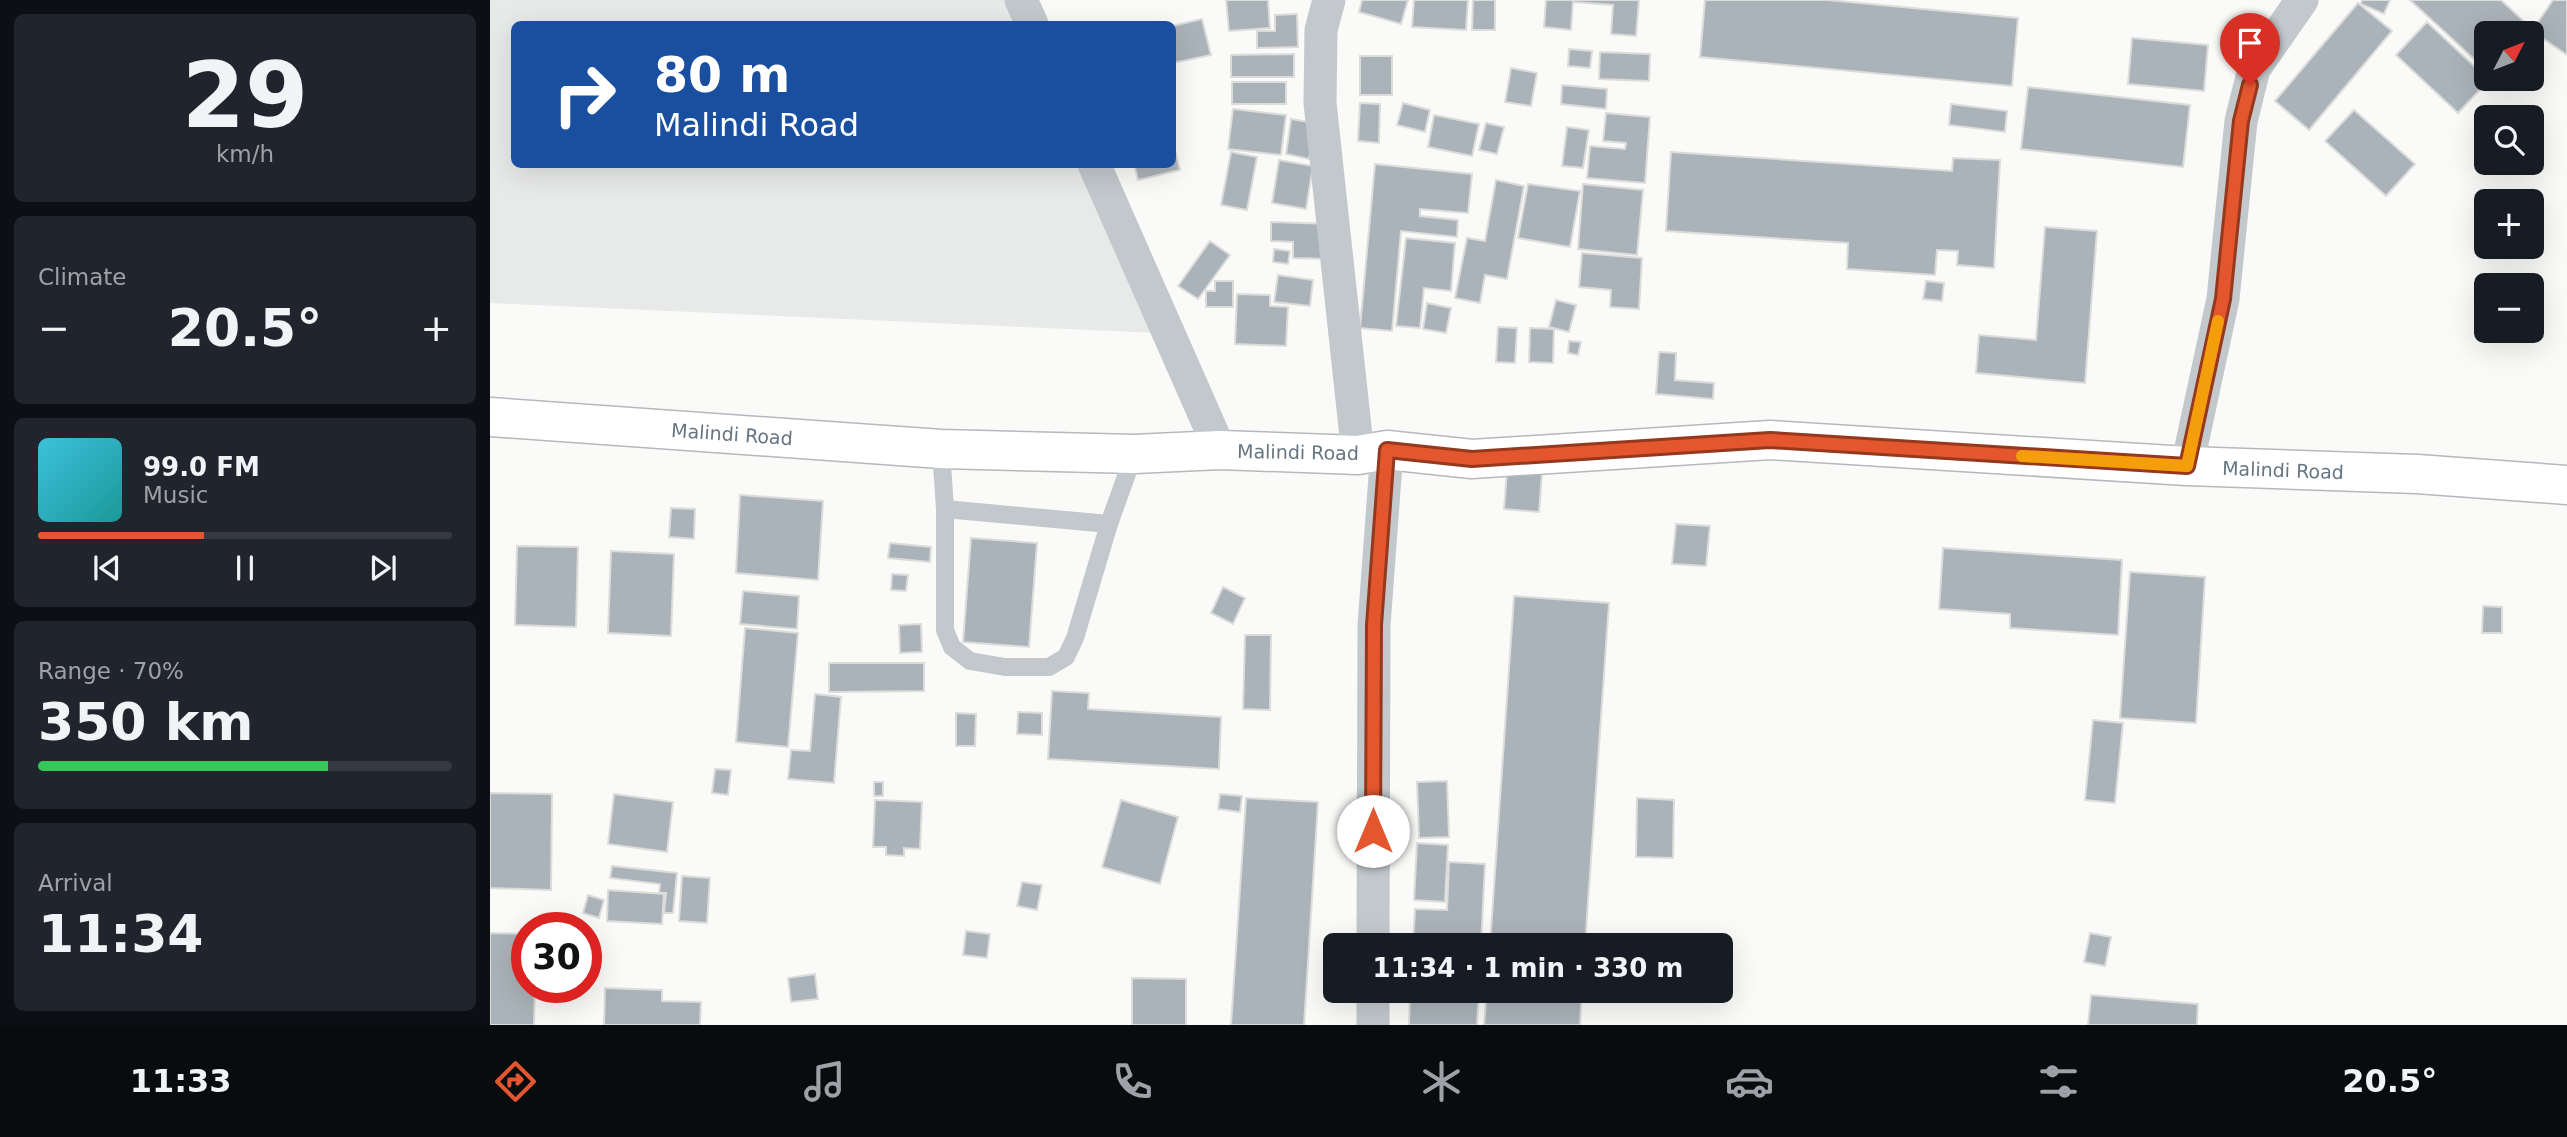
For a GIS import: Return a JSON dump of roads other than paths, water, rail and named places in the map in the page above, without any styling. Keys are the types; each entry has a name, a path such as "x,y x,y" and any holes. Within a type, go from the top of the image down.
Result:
{"highway":[{"name":"Malindi Road","path":"490,417 941,449 1135,454 1220,450 1372,453 1472,459 1770,440 2187,466 2417,474 2567,485"}],"street":[{"path":"1021,0 1031,21"},
{"path":"1329,0 1321,30 1320,103 1372,453 1373,933"},
{"path":"2187,466 2223,299 2241,121 2254,69 2302,0"},
{"path":"1096,168 1220,450"},
{"path":"1373,1003 1373,1025"}],"lane":[{"path":"941,449 945,509 945,630 952,647 970,661 1005,667 1049,667 1066,657 1075,638 1135,454"},
{"path":"945,509 1110,524"}]}
